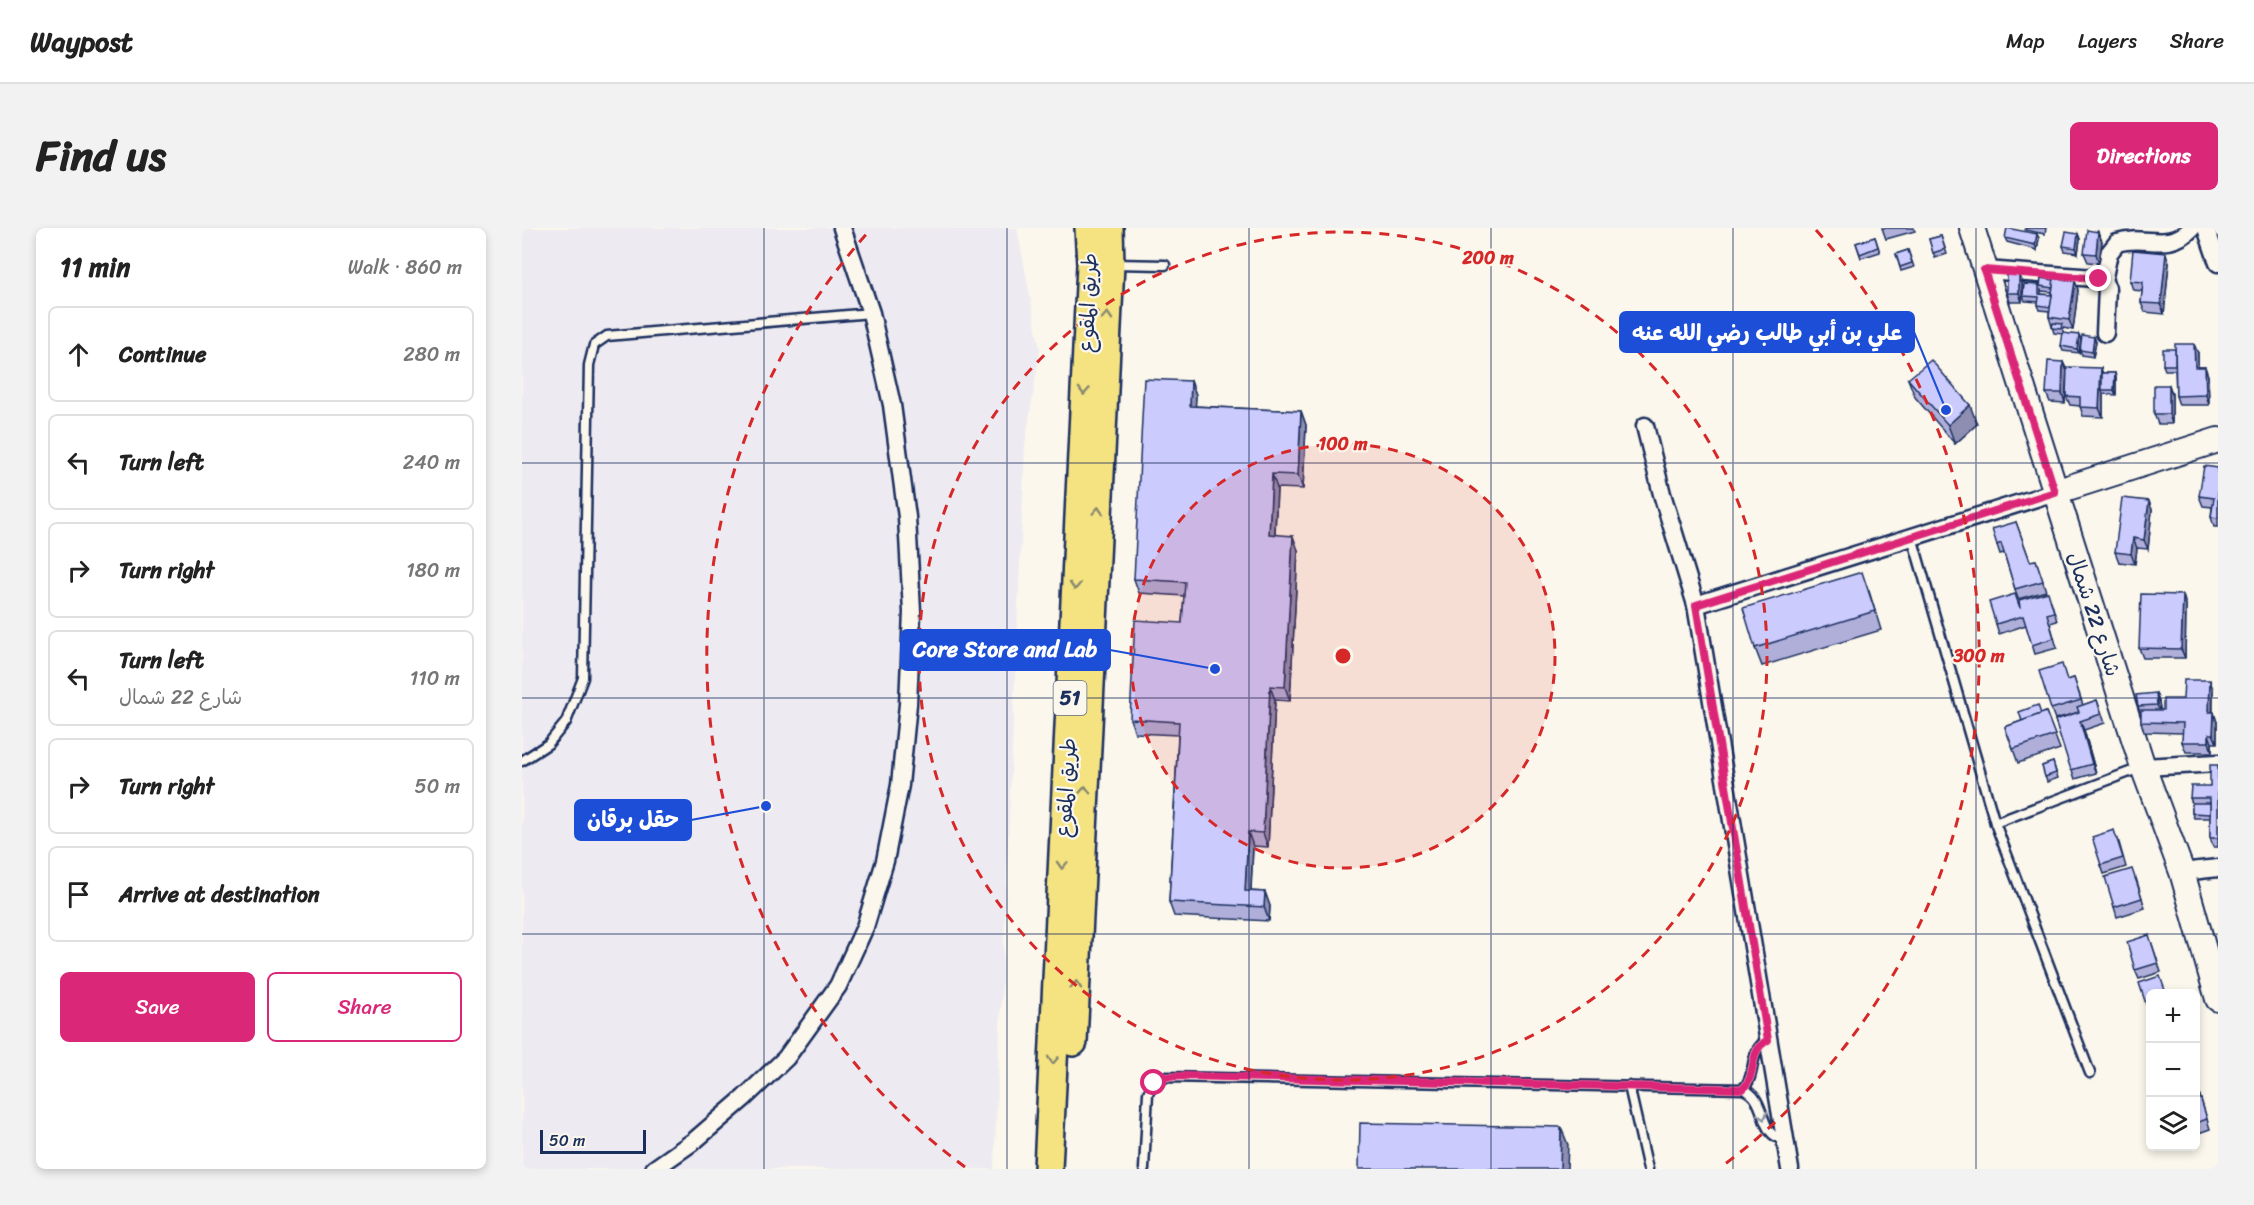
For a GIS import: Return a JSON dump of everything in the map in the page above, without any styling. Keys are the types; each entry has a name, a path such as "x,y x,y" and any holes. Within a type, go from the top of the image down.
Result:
{"main road":[{"name":"طريق المقوع","path":"1048,1169 1090,274 1089,228"},
{"name":"طريق المقوع","path":"1067,1169 1110,264 1109,228"}],"street":[{"path":"654,1169 702,1134 786,1058 838,986 865,927 885,861 900,785 908,704 912,612 907,517 892,405 871,313 842,228"},
{"name":"شارع 22 شمال","path":"1972,228 2143,767 2212,961 2218,999"},
{"path":"2103,281 2109,253 2116,243 2174,241 2184,236 2192,228"},
{"path":"2206,228 2218,263"},
{"path":"1984,270 2095,278 2103,281 2108,288 2105,333"},
{"path":"1645,426 1668,515 1696,605 1790,1169"},
{"path":"1696,605 2218,440"},
{"path":"2143,767 2218,764"},
{"path":"2182,872 2218,868"}],"lane":[{"path":"1110,264 1165,265"},
{"path":"522,761 548,744 566,722 582,678 589,365 594,345 607,336 871,313"},
{"path":"1912,537 1995,823 2090,1073"},
{"path":"1995,823 2143,767"},
{"path":"1743,1089 1751,1077 1756,1051 1768,1040"},
{"path":"1144,1169 1148,1093 1154,1083 1165,1077 1743,1089 1749,1091 1758,1101 1768,1131 1773,1136 1785,1140"},
{"path":"1629,1086 1648,1169"}],"shaded area":[{"path":"522,228 1017,228 1040,349 1025,444 994,1169 522,1169"}],"building":[{"path":"2007,228 2037,234 2035,245 2005,238"},
{"path":"2087,230 2098,232 2096,254 2084,253"},
{"path":"2066,232 2078,234 2076,248 2063,246"},
{"path":"1941,236 1945,249 1933,253 1929,239"},
{"path":"1875,237 1878,247 1860,254 1856,243"},
{"path":"1908,250 1912,263 1900,267 1896,254"},
{"path":"2133,250 2166,253 2161,304 2141,303 2143,282 2130,281"},
{"path":"2007,272 2019,272 2019,293 2007,293"},
{"path":"2041,278 2054,280 2053,288 2040,286"},
{"path":"2054,278 2075,281 2069,320 2049,317"},
{"path":"2024,284 2039,285 2039,294 2052,295 2050,307 2038,305 2039,297 2023,296"},
{"path":"2053,323 2062,324 2061,329 2052,328"},
{"path":"2063,333 2079,335 2077,349 2061,346"},
{"path":"2082,335 2094,337 2092,352 2080,350"},
{"path":"2175,344 2194,344 2195,367 2205,367 2206,395 2176,396"},
{"path":"2163,349 2175,349 2175,365 2163,365"},
{"path":"1931,360 1970,405 1948,425 1908,379"},
{"path":"2048,361 2063,362 2062,393 2046,393"},
{"path":"2067,367 2101,368 2099,408 2080,407 2080,397 2066,396"},
{"path":"2102,373 2115,373 2114,390 2102,390"},
{"path":"1144,379 1191,381 1190,406 1301,411 1298,475 1272,474 1269,534 1293,536 1285,687 1270,686 1263,833 1248,832 1245,891 1265,892 1264,907 1169,902 1179,722 1130,719 1135,620 1182,623 1185,582 1134,579"},
{"path":"2154,385 2169,385 2169,414 2154,414"},
{"path":"2204,466 2218,468 2218,518 2211,517 2214,498 2199,496"},
{"path":"2122,498 2149,501 2144,540 2133,538 2131,554 2115,552"},
{"path":"2016,522 2030,561 2036,560 2043,581 2015,589 2001,543 1997,545 1992,529"},
{"path":"1862,572 1875,611 1755,648 1743,608"},
{"path":"2048,592 2054,612 2047,614 2054,638 2032,645 2023,616 1996,624 1989,602 2015,594 2020,608 2019,600"},
{"path":"2141,594 2183,595 2181,649 2139,648"},
{"path":"2062,664 2067,680 2074,678 2081,700 2051,709 2039,671"},
{"path":"2184,680 2210,680 2209,712 2214,712 2213,734 2209,734 2209,742 2182,742 2183,723 2141,722 2141,710 2163,710 2163,699 2183,699"},
{"path":"2156,693 2157,705 2138,706 2136,695"},
{"path":"2097,700 2101,714 2080,721 2092,764 2071,770 2055,720 2079,712 2077,707"},
{"path":"2038,705 2041,714 2022,721 2019,712"},
{"path":"2046,712 2055,735 2013,749 2005,727"},
{"path":"2053,762 2056,773 2045,777 2042,766"},
{"path":"2210,765 2218,765 2218,838 2210,838 2210,798 2190,798 2191,786 2210,786"},
{"path":"2192,803 2210,803 2210,814 2192,813"},
{"path":"2114,830 2123,858 2101,865 2092,837"},
{"path":"2132,869 2142,898 2114,907 2105,877"},
{"path":"2149,935 2158,963 2135,970 2127,942"},
{"path":"2160,976 2165,989 2146,989 2146,1004 2139,983"},
{"path":"2200,1097 2207,1119 2200,1122"},
{"path":"1360,1123 1561,1127 1560,1169 1359,1169"}],"place":[{"name":"علي بن أبي طالب رضي الله عنه","path":"1946,410"},
{"name":"Core Store and Lab","path":"1215,669"},
{"name":"حقل برقان","path":"766,806"}],"route":[{"path":"1154,1083 1165,1077 1184,1076 1743,1089 1751,1077 1756,1051 1763,1042 1768,1040 1696,605 2055,492 1984,270 2099,279"}]}
